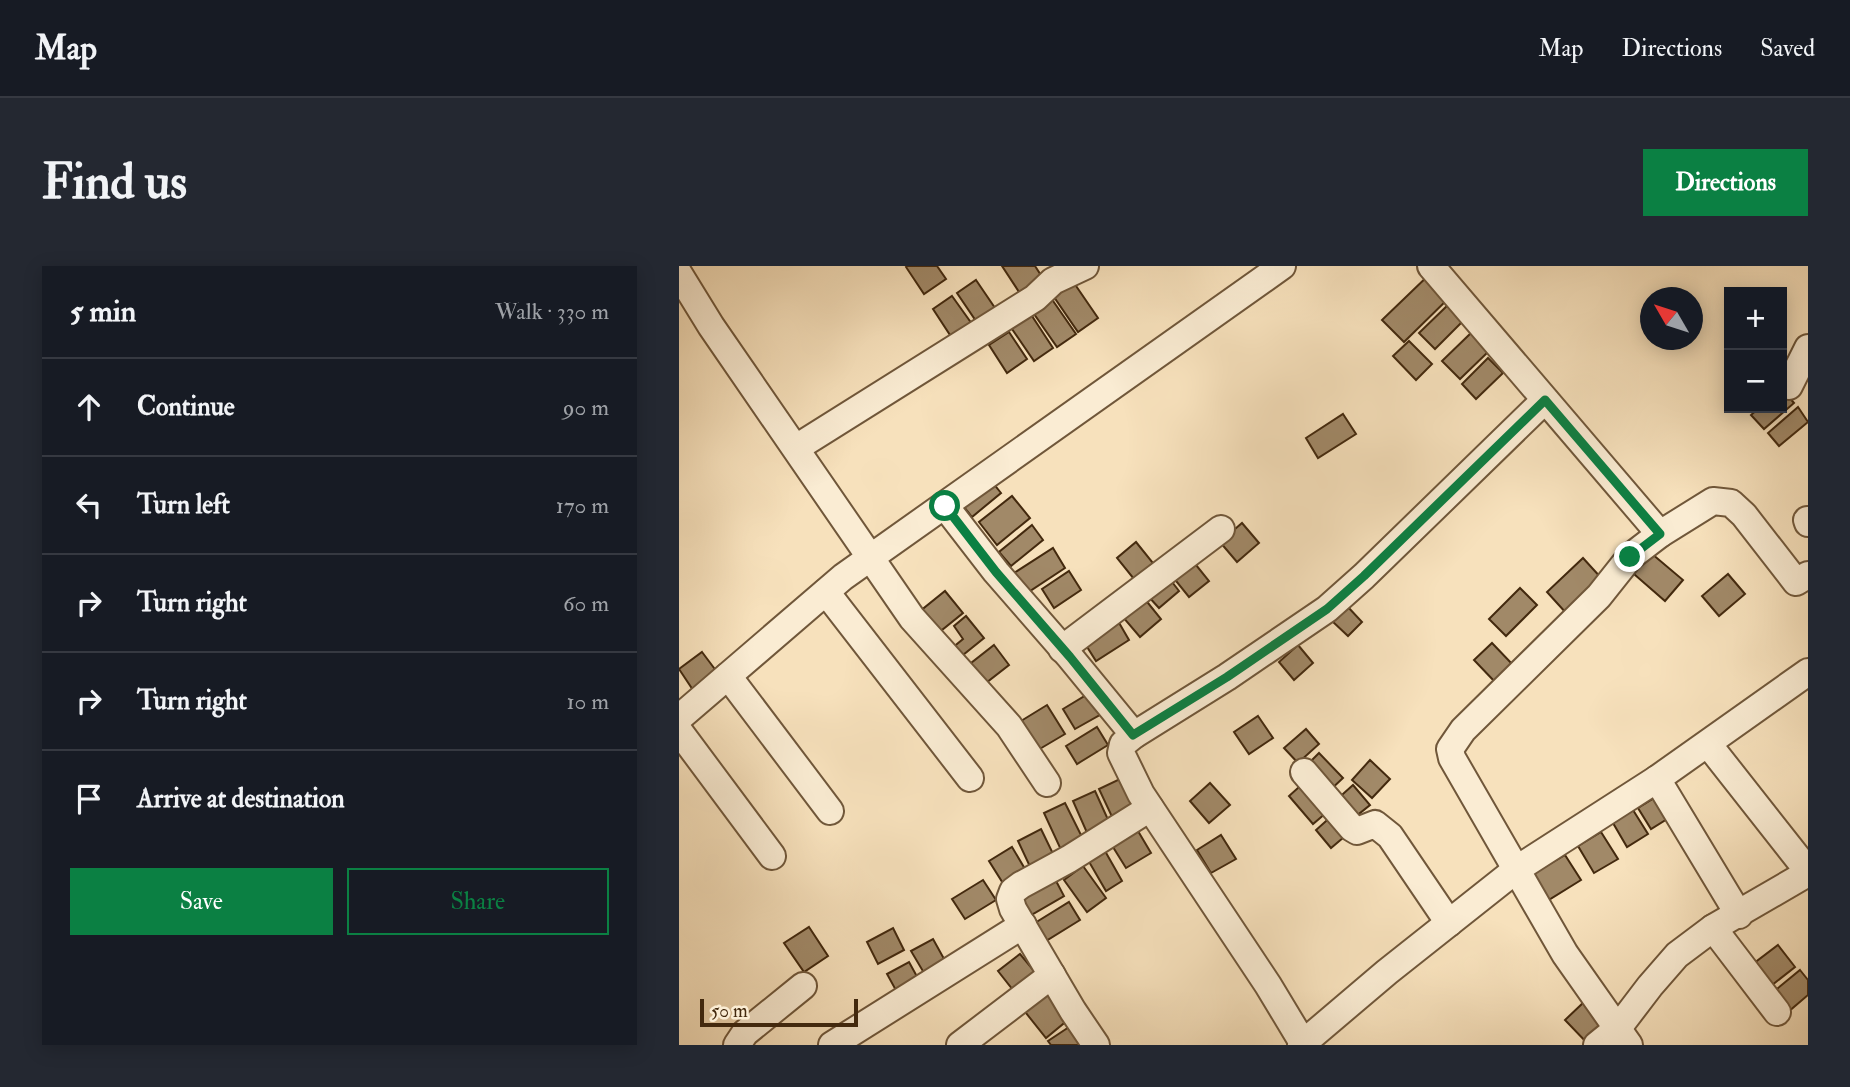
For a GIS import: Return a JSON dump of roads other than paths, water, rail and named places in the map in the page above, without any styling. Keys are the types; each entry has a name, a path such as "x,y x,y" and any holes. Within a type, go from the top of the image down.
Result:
{"street":[{"path":"796,448 1035,298 1048,273 1085,266"},
{"path":"679,718 826,592 871,558 1282,266"},
{"path":"1431,266 1660,534"},
{"path":"679,274 711,326 912,618 1009,726 1047,783"},
{"path":"1789,386 1808,348"},
{"path":"1545,400 1327,609 1123,744 1121,753 1150,808 1309,1042 1387,972 1517,870 1657,779 1808,672"},
{"path":"1623,1036 1565,954 1452,758 1450,749 1463,730 1599,596 1630,557 1660,534 1713,501 1731,503 1744,515 1796,582 1808,575"},
{"path":"945,506 996,572 1133,735"},
{"path":"1062,649 1221,529"},
{"path":"826,592 969,778"},
{"path":"729,676 830,811"},
{"path":"679,731 772,856"},
{"path":"1597,1045 1623,1036 1650,986 1678,956 1713,928 1808,872 1708,744"},
{"path":"1304,772 1352,828 1357,831 1375,824 1390,836 1449,923"},
{"path":"1657,779 1739,915"},
{"path":"1097,1045 1052,975 1013,909 1010,899 1013,891 1150,808"},
{"path":"832,1045 1023,925"},
{"path":"1713,928 1777,1012"},
{"path":"960,1045 1052,975"},
{"path":"737,1045 745,1033 803,986"}]}
